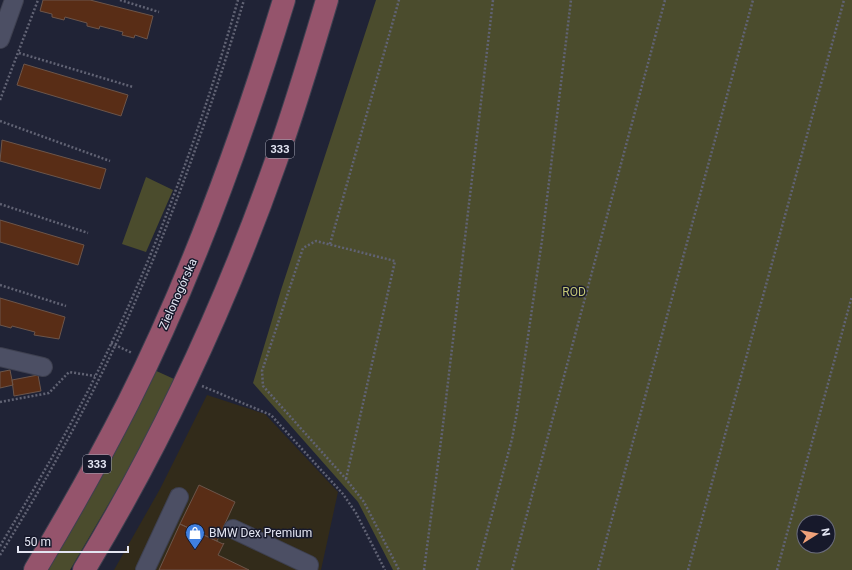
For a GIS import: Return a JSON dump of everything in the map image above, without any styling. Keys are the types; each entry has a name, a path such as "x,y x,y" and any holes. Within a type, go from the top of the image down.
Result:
{"main road":[{"name":"Zielonogórska","path":"35,570 78,498 110,438 170,313 223,184 245,123 284,0"},
{"name":"333","path":"84,570 128,494 160,433 197,356 227,288 276,161 327,0"}],"street":[{"path":"0,39 14,0"},
{"path":"0,357 43,367"},
{"path":"145,570 179,497"},
{"path":"233,529 309,565 308,570"}],"path":[{"path":"0,100 38,0"},
{"path":"120,0 159,12"},
{"path":"0,546 46,468 95,376 150,253 175,191 217,73 238,0"},
{"path":"0,555 40,490 76,424 101,376 140,290 195,153 244,0"},
{"path":"330,244 399,0"},
{"path":"424,570 442,433 493,0"},
{"path":"477,570 512,440 517,412 542,240 571,0"},
{"path":"512,570 665,0"},
{"path":"598,570 753,0"},
{"path":"688,570 844,0"},
{"path":"19,53 133,87"},
{"path":"0,122 110,161"},
{"path":"0,204 88,233"},
{"path":"346,478 395,261 316,241 303,248 262,372 263,386 346,478 364,502 399,570"},
{"path":"0,285 66,306"},
{"path":"777,570 852,296"},
{"path":"0,402 49,393 69,372 95,376"},
{"path":"202,386 271,415 343,494 356,513 385,570"}],"shaded area":[{"path":"207,395 265,414 338,492 321,570 114,570 160,489"}],"green space":[{"name":"ROD","path":"376,0 852,0 852,570 393,570 358,502 253,383 281,290"},
{"path":"146,177 173,190 146,252 122,244"},
{"path":"152,369 174,379 136,457 70,570 42,570"}],"building":[{"path":"43,0 90,0 153,16 147,39 135,35 134,38 122,35 123,32 100,26 99,29 87,26 87,23 65,17 64,20 52,17 52,14 40,11"},
{"path":"24,64 128,95 121,116 17,85"},
{"path":"2,140 106,169 100,189 0,161"},
{"path":"0,220 84,245 78,265 0,242"},
{"path":"0,298 65,317 59,339 34,335 35,332 12,326 11,328 0,325"},
{"path":"10,370 13,385 0,388 0,372"},
{"path":"38,375 41,391 14,396 12,380"},
{"path":"199,485 235,502 217,541 180,524"},
{"name":"BMW Dex Premium","path":"180,524 223,544 224,543 218,555 249,570 159,570"}],"place":[{"name":"BMW Dex Premium","path":"195,550"}]}
